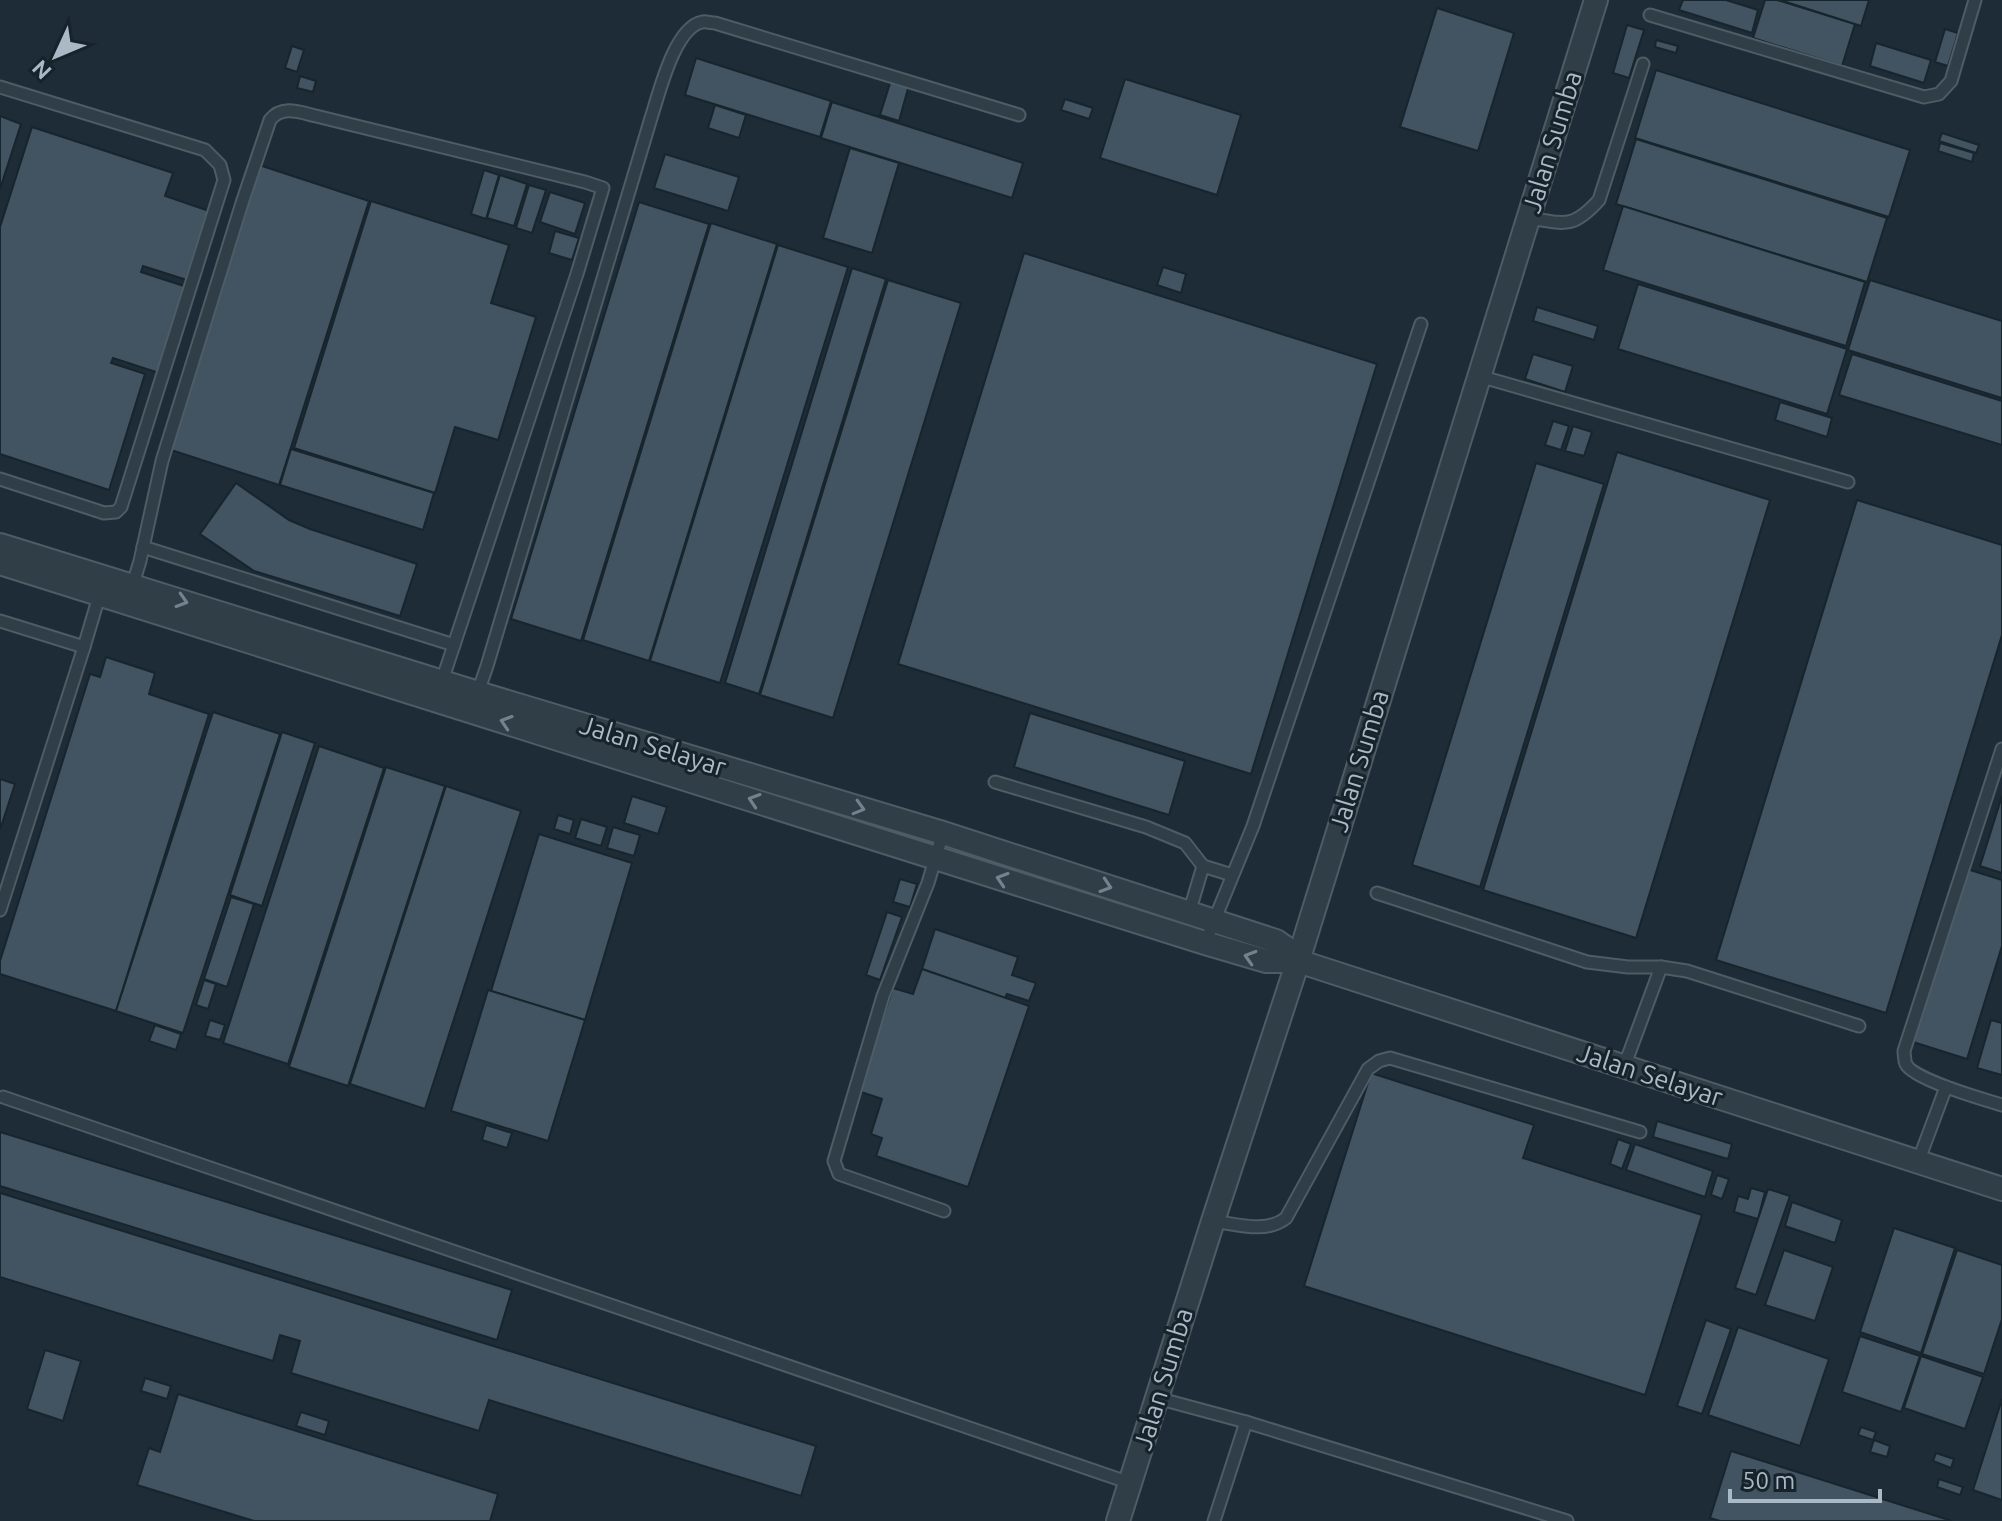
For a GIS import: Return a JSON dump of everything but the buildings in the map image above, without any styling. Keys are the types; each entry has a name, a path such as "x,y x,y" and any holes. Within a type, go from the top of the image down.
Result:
{"street":[{"name":"Jalan Sumba","path":"1118,1521 1298,961 1596,0"},
{"name":"Jalan Selayar","path":"0,545 129,594 627,749 807,793 943,833 1189,913 1209,932"},
{"name":"Jalan Selayar","path":"0,563 102,585"},
{"name":"Jalan Selayar","path":"627,749 799,815 936,858 1209,932 1276,941 1298,961 2002,1189"},
{"path":"799,815 807,793"}],"lane":[{"path":"1650,15 1924,97 1939,94 1951,81 1975,0"},
{"path":"475,702 651,118 677,44 688,29 701,22 715,23 1019,115"},
{"path":"1528,218 1566,223 1584,216 1599,200 1643,64"},
{"path":"0,87 205,150 220,165 224,180 121,507 116,512 104,513 0,479"},
{"path":"129,594 162,461 242,203 270,120 277,113 287,110 316,116 585,182 603,188 439,690"},
{"path":"1209,932 1261,803 1421,324"},
{"path":"1478,376 1848,482"},
{"path":"143,547 454,645"},
{"path":"0,910 102,585"},
{"path":"0,621 84,647"},
{"path":"2002,749 1904,1051 1905,1064 1911,1071 1946,1087 2002,1105"},
{"path":"995,782 1146,827 1185,843 1203,866 1232,875"},
{"path":"943,833 928,883 883,996 834,1161 839,1174 944,1211"},
{"path":"1189,913 1203,866"},
{"path":"1377,893 1587,962 1687,971 1859,1026"},
{"path":"1624,1067 1661,967"},
{"path":"1213,1221 1258,1227 1279,1224 1286,1218 1368,1069 1390,1058 1640,1132"},
{"path":"1918,1162 1946,1087"},
{"path":"3,1097 1130,1483"},
{"path":"1157,1398 1246,1422 1567,1521"},
{"path":"1214,1521 1246,1422"}]}
